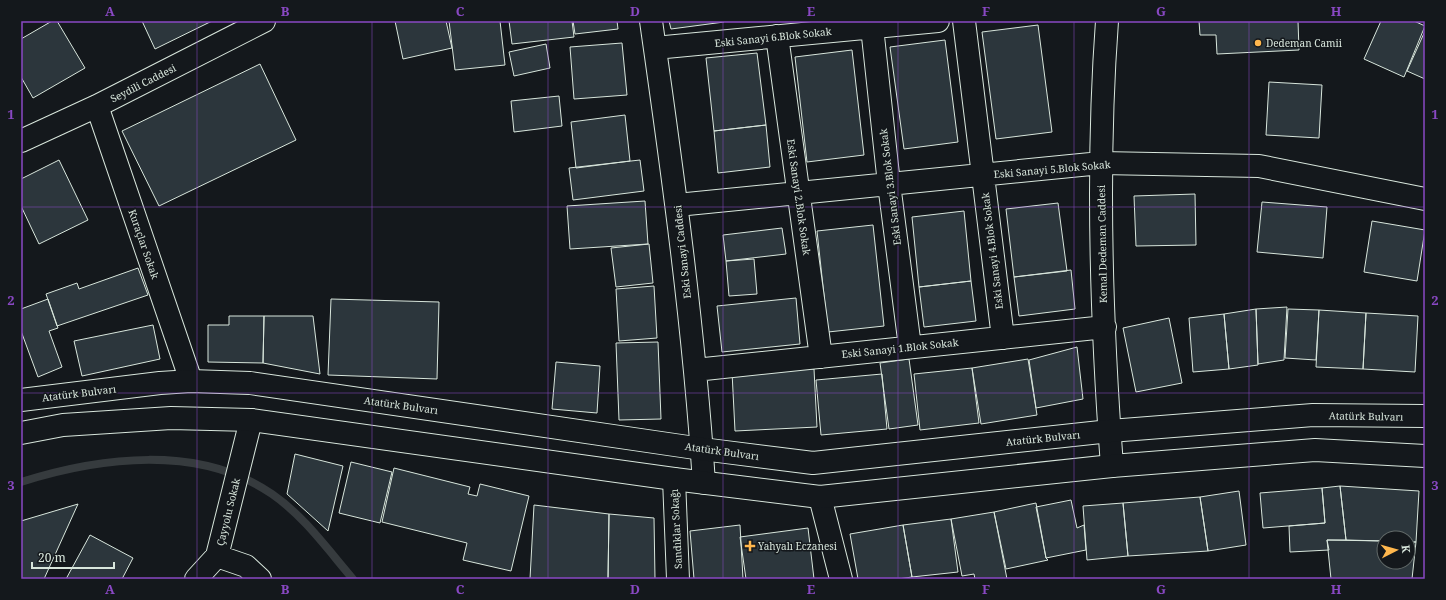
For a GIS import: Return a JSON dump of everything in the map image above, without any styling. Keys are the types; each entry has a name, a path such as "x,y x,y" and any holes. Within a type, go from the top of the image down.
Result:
{"street":[{"name":"Seydili Caddesi","path":"21,141 97,106 264,21"},
{"name":"Eski Sanayi Caddesi","path":"651,21 677,205 695,370 704,483"},
{"name":"Eski Sanayi 6.Blok Sokak","path":"655,48 938,21"},
{"name":"Eski Sanayi 4.Blok Sokak","path":"964,21 1002,338"},
{"name":"Kemal Dedeman Caddesi","path":"1107,21 1101,163 1101,247 1112,466"},
{"name":"Eski Sanayi 3.Blok Sokak","path":"872,27 889,184 910,347"},
{"name":"Eski Sanayi 2.Blok Sokak","path":"777,36 821,357"},
{"name":"Kuraçlar Sokak","path":"97,106 191,381"},
{"name":"Eski Sanayi 5.Blok Sokak","path":"677,205 1101,163 1259,166 1425,199"},
{"name":"Eski Sanayi 1.Blok Sokak","path":"695,370 1105,327"},
{"name":"Atatürk Bulvarı","path":"21,400 160,383 191,381 250,383 813,463 1110,431 1313,415 1425,416"},
{"path":"21,433 63,425 172,418 251,420 674,479 820,497 1112,466 1315,450 1425,456"},
{"name":"Çayyolu Sokak","path":"251,420 217,556 246,566 260,579"},
{"name":"Sandıklar Sokağı","path":"674,479 678,579"},
{"path":"820,497 841,579"},
{"path":"196,579 217,556"}],"building":[{"path":"52,21 57,21 85,68 33,98 21,77 21,39"},
{"path":"142,21 212,21 155,49"},
{"path":"395,21 446,21 452,48 403,59"},
{"path":"449,21 500,21 505,65 455,70"},
{"path":"509,21 572,21 574,37 512,44"},
{"path":"573,21 617,21 618,29 575,34"},
{"path":"669,21 723,21 724,22 671,29"},
{"name":"Dedeman Camii","path":"1199,21 1298,21 1299,50 1217,54 1216,35 1200,35"},
{"path":"1381,21 1414,21 1425,26 1404,77 1364,59"},
{"path":"1038,25 1052,132 996,139 982,32"},
{"path":"1425,31 1425,79 1407,71"},
{"path":"945,40 958,142 904,149 890,47"},
{"path":"622,43 627,95 574,99 570,47"},
{"path":"546,44 550,68 514,76 509,52"},
{"path":"852,50 864,155 807,162 795,57"},
{"path":"757,53 766,125 714,131 706,58"},
{"path":"260,64 296,140 159,206 122,131"},
{"path":"1269,82 1322,85 1319,138 1266,135"},
{"path":"559,96 562,126 514,132 511,101"},
{"path":"625,115 630,161 576,168 571,122"},
{"path":"766,125 770,167 718,173 714,131"},
{"path":"59,160 88,220 39,244 21,206 21,179"},
{"path":"640,160 644,191 573,200 569,168"},
{"path":"1195,194 1196,245 1136,246 1134,196"},
{"path":"645,201 648,244 570,249 567,206"},
{"path":"1262,202 1327,207 1323,258 1257,252"},
{"path":"1058,203 1067,271 1014,277 1006,209"},
{"path":"964,211 971,281 919,287 912,217"},
{"path":"1372,221 1425,230 1417,281 1364,272"},
{"path":"873,225 884,326 828,332 817,231"},
{"path":"782,228 786,254 726,261 723,235"},
{"path":"649,244 653,283 616,287 611,248"},
{"path":"754,259 757,294 729,296 726,261"},
{"path":"138,268 148,295 57,326 46,294 77,283 79,289"},
{"path":"1071,270 1075,309 1019,316 1014,277"},
{"path":"971,281 976,321 924,327 919,287"},
{"path":"654,286 657,338 619,341 616,289"},
{"path":"796,298 800,344 722,352 717,306"},
{"path":"48,299 58,328 49,331 62,367 38,377 21,331 21,309"},
{"path":"331,299 439,302 437,379 328,375"},
{"path":"1287,307 1284,360 1258,364 1256,309"},
{"path":"1256,309 1258,365 1229,369 1224,314"},
{"path":"1288,309 1319,310 1316,360 1285,358"},
{"path":"1319,310 1366,313 1363,369 1316,367"},
{"path":"1366,313 1418,316 1415,372 1363,369"},
{"path":"1224,314 1229,369 1193,372 1189,318"},
{"path":"229,316 264,316 263,363 208,362 208,325 229,325"},
{"path":"264,316 313,316 320,374 263,363"},
{"path":"1169,318 1182,383 1136,392 1123,328"},
{"path":"153,325 160,359 82,376 74,341"},
{"path":"658,342 661,419 619,420 616,343"},
{"path":"1077,347 1083,399 1036,408 1029,360"},
{"path":"909,359 918,425 889,429 880,363"},
{"path":"1028,359 1037,415 981,424 972,368"},
{"path":"556,362 600,366 597,413 552,409"},
{"path":"972,368 979,423 920,430 914,374"},
{"path":"814,369 817,427 735,431 732,372"},
{"path":"882,374 887,429 821,435 816,380"},
{"path":"295,454 343,466 328,531 287,494"},
{"path":"351,462 392,472 380,523 339,513"},
{"path":"394,468 470,487 468,494 477,496 480,484 529,496 511,571 463,560 467,543 382,522"},
{"path":"1340,486 1419,491 1416,542 1416,530 1376,530 1376,541 1346,540"},
{"path":"1340,486 1346,540 1327,540 1329,550 1290,552 1289,526 1325,523 1322,488"},
{"path":"1322,488 1325,523 1263,528 1260,493"},
{"path":"1239,491 1246,545 1208,551 1200,497"},
{"path":"1200,497 1208,551 1128,556 1123,503"},
{"path":"1071,500 1077,528 1084,525 1086,550 1046,558 1036,507"},
{"path":"1036,503 1046,558 1048,560 1006,569 994,512"},
{"path":"1123,503 1128,556 1087,560 1083,506"},
{"path":"78,504 44,579 21,579 21,521"},
{"path":"534,505 609,514 608,579 530,579"},
{"path":"994,512 1007,579 975,579 974,574 962,576 951,519"},
{"path":"609,514 654,518 655,579 608,579"},
{"path":"951,519 958,572 912,577 903,525"},
{"path":"740,525 743,579 694,579 690,531"},
{"path":"903,525 912,577 898,579 858,579 850,534"},
{"path":"808,528 814,579 746,579 740,537"},
{"path":"90,535 133,558 122,579 66,579"},
{"path":"1327,540 1376,541 1376,570 1413,570 1412,579 1331,579"}],"waterway":[{"path":"21,482 51,473 83,466 116,462 149,460 181,462 213,468 243,478 272,494 284,503 295,512 315,534 353,579"}],"place":[{"name":"Dedeman Camii","path":"1258,43"},
{"name":"Yahyalı Eczanesi","path":"750,546"}]}
